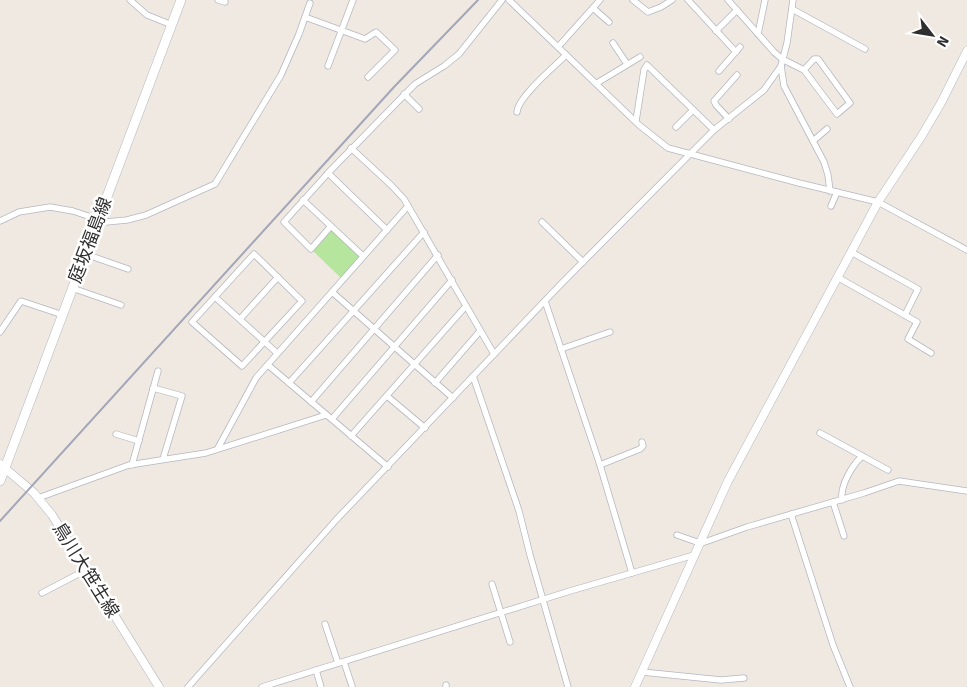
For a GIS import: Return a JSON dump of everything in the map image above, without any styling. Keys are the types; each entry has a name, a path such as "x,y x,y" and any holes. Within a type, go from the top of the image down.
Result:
{"main road":[{"name":"庭坂福島線","path":"0,481 2,466 63,315 181,0"}],"street":[{"path":"130,0 147,15 172,24"},
{"path":"218,0 225,2"},
{"path":"328,66 353,0"},
{"path":"331,226 311,248 284,222 351,148 404,94 415,84 459,54 502,0"},
{"path":"509,0 656,140 668,148 878,202 967,250"},
{"path":"558,47 600,0"},
{"path":"633,0 648,12 672,0"},
{"path":"688,0 716,31 738,50 720,71"},
{"path":"728,0 774,52 782,59 804,70 837,114 850,103 818,60 814,59 804,70"},
{"path":"758,34 765,0"},
{"path":"793,0 787,43 781,66 784,86 826,168 830,191"},
{"path":"0,221 19,212 50,207 73,211 98,220 111,222 146,215 215,184 281,75 310,3"},
{"path":"593,8 609,22"},
{"path":"792,9 866,49"},
{"path":"716,31 738,10"},
{"path":"305,17 365,39 376,32 396,50 368,77"},
{"path":"613,43 627,64"},
{"path":"635,687 728,480 878,202 922,137 967,51"},
{"path":"517,112 524,97 566,54"},
{"path":"596,83 640,56"},
{"path":"636,121 644,70 647,65 714,130"},
{"path":"188,687 336,520 494,354 714,130 764,90 781,66"},
{"path":"729,119 714,101 738,75"},
{"path":"404,94 419,109"},
{"path":"676,127 693,110"},
{"path":"813,141 828,128"},
{"path":"351,148 392,186 408,206 494,354"},
{"path":"328,173 387,230"},
{"path":"831,206 837,192"},
{"path":"303,200 364,256"},
{"path":"218,448 252,384 408,206"},
{"path":"542,222 583,262"},
{"path":"289,383 424,232"},
{"path":"851,252 918,288 904,315"},
{"path":"85,254 128,269"},
{"path":"254,254 302,300 242,366 192,322 215,297 254,254"},
{"path":"311,402 438,255"},
{"path":"240,319 278,277"},
{"path":"837,277 917,322 908,340 931,353"},
{"path":"38,498 132,465 206,453 329,417 394,347 452,280"},
{"path":"72,288 121,305"},
{"path":"332,292 452,398"},
{"path":"215,297 278,353"},
{"path":"0,332 21,300 63,315"},
{"path":"545,301 600,465 632,574"},
{"path":"351,436 466,306"},
{"path":"435,383 480,331"},
{"path":"561,349 610,332"},
{"path":"268,365 388,467"},
{"path":"132,465 158,371"},
{"path":"473,376 519,511 542,600 568,687"},
{"path":"153,388 182,396 163,459"},
{"path":"387,396 425,428"},
{"path":"820,433 888,470"},
{"path":"116,434 139,440"},
{"path":"600,465 640,449 642,442"},
{"path":"842,500 841,495 846,480 862,456"},
{"name":"鳥川大笹生線","path":"2,466 38,498 52,515 159,687"},
{"path":"677,535 700,543 899,481 967,491"},
{"path":"833,502 844,536"},
{"path":"792,514 833,646 850,687"},
{"path":"262,687 501,612 694,556"},
{"path":"42,593 86,570"},
{"path":"492,584 510,642"},
{"path":"325,624 352,686"},
{"path":"316,670 321,687"},
{"path":"642,672 721,680 744,678"}],"green space":[{"path":"331,228 361,256 342,279 312,250"}],"railway":[{"path":"0,521 394,87 478,0"}]}
